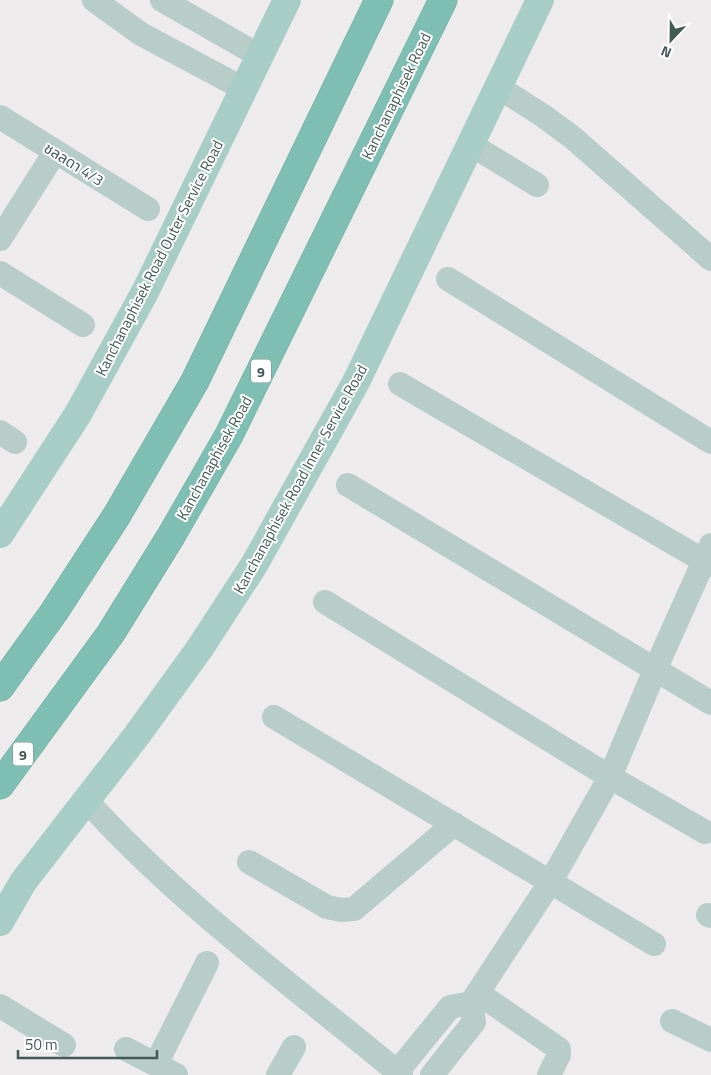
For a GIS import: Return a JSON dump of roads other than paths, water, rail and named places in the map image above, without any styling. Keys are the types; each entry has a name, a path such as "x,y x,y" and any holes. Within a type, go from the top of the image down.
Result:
{"highway":[{"path":"0,687 54,612 117,515 194,381 379,0"},
{"name":"Kanchanaphisek Road","path":"0,785 111,633 171,536 229,435 443,0"}],"main road":[{"name":"Kanchanaphisek Road Outer Service Road","path":"0,534 78,414 140,301 287,0"},
{"name":"Kanchanaphisek Road Inner Service Road","path":"0,922 23,882 87,801 200,648 254,565 356,382 540,0"},
{"path":"0,897 23,882"}],"street":[{"path":"94,0 141,34 244,89"},
{"path":"162,0 260,56"},
{"path":"498,87 572,137 711,259"},
{"name":"ชลลดา 4/3","path":"0,117 148,209"},
{"path":"470,144 537,185"},
{"path":"0,239 55,152"},
{"path":"0,273 83,325"},
{"path":"448,279 711,442"},
{"path":"400,384 709,557 655,670 610,777 551,881 474,998 474,1022 432,1075"},
{"path":"348,485 711,703"},
{"path":"326,602 610,777 705,832"},
{"path":"274,717 654,944"},
{"path":"87,801 127,845 184,898 399,1074 450,1007 474,998"},
{"path":"249,862 309,899 327,907 341,910 354,909 454,824"},
{"path":"126,1049 166,1070 207,963"},
{"path":"474,998 559,1049 559,1055 550,1075"},
{"path":"0,1006 64,1045"},
{"path":"672,1021 711,1040"},
{"path":"278,1075 294,1047"}]}
